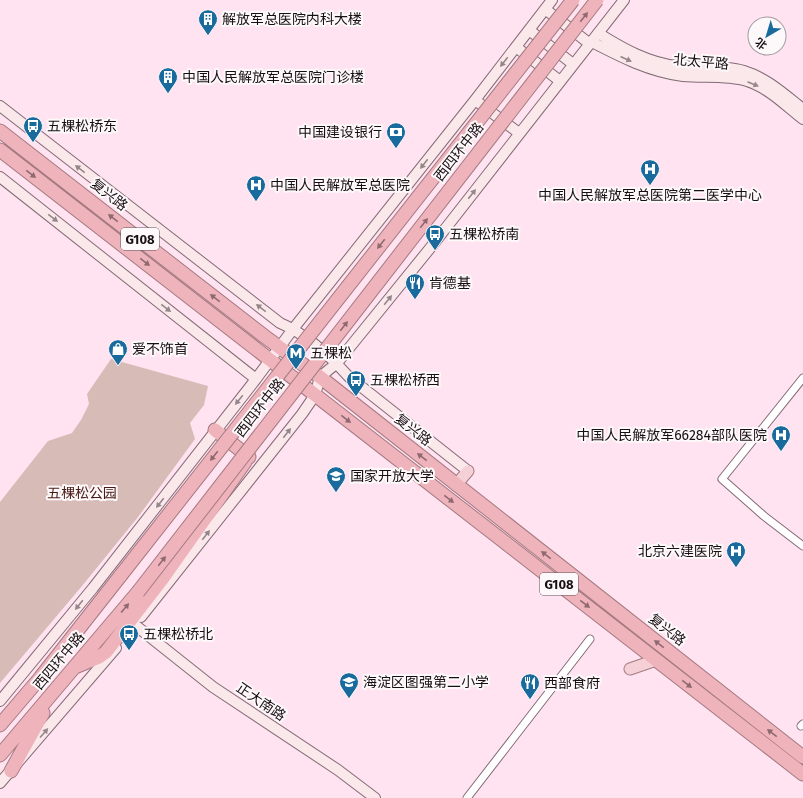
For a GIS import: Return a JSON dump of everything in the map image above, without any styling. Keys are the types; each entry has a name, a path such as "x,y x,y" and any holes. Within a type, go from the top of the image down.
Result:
{"highway":[{"name":"西四环中路","path":"0,725 40,678 573,0"},
{"name":"西四环中路","path":"0,755 138,592 597,0"},
{"name":"复兴路","path":"0,131 264,336 320,377 803,757"},
{"name":"G108","path":"0,150 803,774"},
{"path":"75,667 99,657 106,652 163,578 224,494 249,456 310,391 320,377"},
{"path":"215,430 249,456"},
{"path":"0,711 40,678"},
{"path":"11,771 57,689"}],"main road":[{"path":"456,484 468,470"},
{"path":"630,669 656,660"}],"street":[{"name":"西四环中路","path":"0,701 93,588 256,379 293,329 475,100 552,0"},
{"path":"320,377 337,363 431,248 624,0"},
{"name":"北太平路","path":"545,9 591,43 636,64 659,71 684,76 730,78 747,82 769,92 803,119"},
{"path":"529,30 574,64"},
{"name":"北太平路","path":"598,33 620,47 639,56 657,62 675,66 720,68 744,72 764,80 803,109"},
{"path":"516,47 560,81"},
{"path":"475,100 519,133"},
{"name":"复兴路","path":"0,106 280,323 293,329 337,363 349,376 468,470"},
{"path":"0,177 256,379"},
{"path":"803,378 722,479 764,516 803,546"},
{"path":"0,783 75,698 135,625 310,391"},
{"name":"正大南路","path":"135,625 213,687 338,770 375,798"},
{"path":"467,798 590,638"}],"green space":[{"name":"五棵松公园","path":"111,359 208,386 204,405 190,423 195,439 138,517 0,683 0,502 48,441 72,433 89,404 87,394"}],"place":[{"name":"解放军总医院内科大楼","path":"208,36"},
{"name":"中国人民解放军总医院门诊楼","path":"168,94"},
{"name":"五棵松桥东","path":"33,143"},
{"name":"中国建设银行","path":"396,149"},
{"name":"中国人民解放军总医院第二医学中心","path":"650,186"},
{"name":"中国人民解放军总医院","path":"256,202"},
{"name":"五棵松桥南","path":"435,251"},
{"name":"肯德基","path":"415,300"},
{"name":"爱不饰首","path":"118,366"},
{"name":"五棵松","path":"296,370"},
{"name":"五棵松桥西","path":"356,397"},
{"name":"中国人民解放军66284部队医院","path":"781,452"},
{"name":"国家开放大学","path":"336,493"},
{"name":"北京六建医院","path":"736,568"},
{"name":"五棵松桥北","path":"129,651"},
{"name":"海淀区图强第二小学","path":"349,699"},
{"name":"西部食府","path":"530,700"}]}
